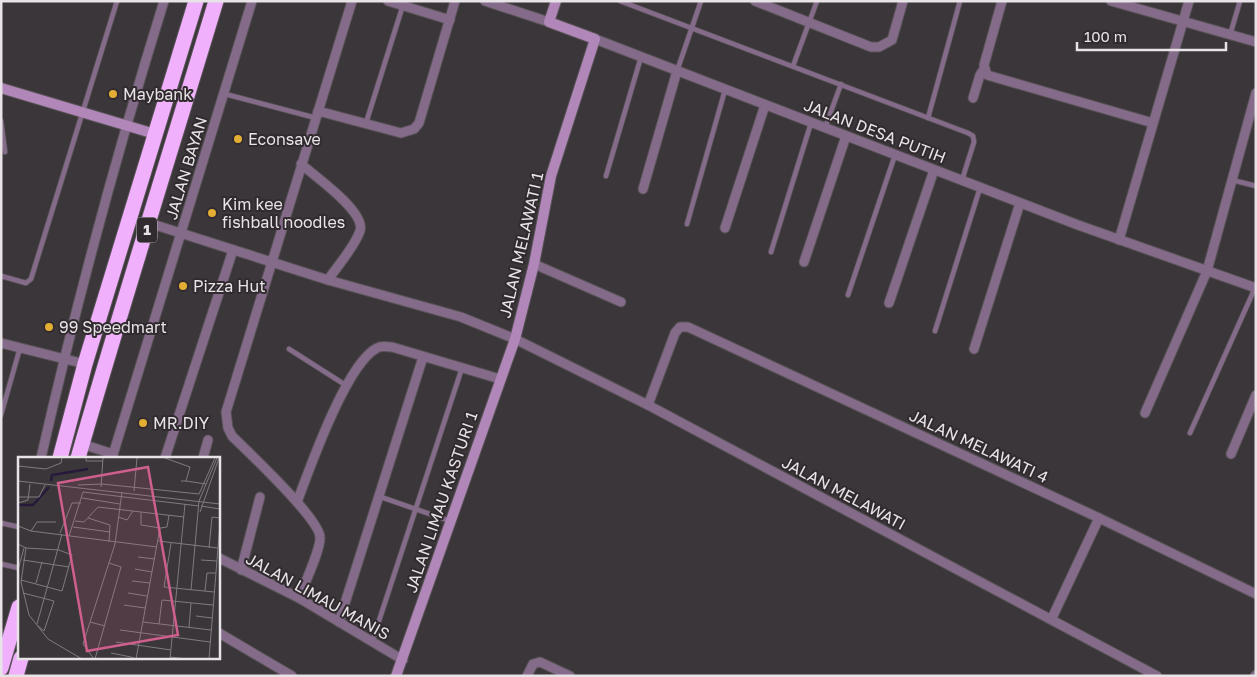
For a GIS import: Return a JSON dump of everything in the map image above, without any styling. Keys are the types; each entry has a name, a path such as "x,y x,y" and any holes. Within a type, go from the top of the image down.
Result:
{"highway":[{"path":"196,2 216,4"},
{"name":"1","path":"60,457 85,364 196,2"},
{"name":"1","path":"80,451 103,368 216,4"},
{"path":"2,664 18,610"},
{"path":"16,676 20,660"}],"street":[{"path":"41,457 64,359 126,125 164,1"},
{"name":"JALAN BAYAN","path":"113,456 226,94 252,1"},
{"path":"299,598 320,539 317,529 296,502 232,436 226,420 228,401 352,1"},
{"path":"388,1 450,20"},
{"path":"316,115 366,124 401,133 414,129 419,122 455,1"},
{"name":"JALAN DESA PUTIH","path":"485,1 595,39 1020,203 1207,272 1256,287"},
{"path":"549,22 556,1"},
{"path":"759,2 871,47 879,47 892,40 903,1"},
{"path":"973,98 984,68 1002,1"},
{"path":"1111,1 1256,42"},
{"path":"1120,240 1189,1"},
{"name":"JALAN MELAWATI 1","path":"514,339 534,264 546,199 557,158 595,39"},
{"path":"984,68 990,76 1153,124"},
{"path":"643,189 677,71"},
{"path":"1,88 156,134"},
{"path":"1144,413 1207,272 1256,93"},
{"path":"725,228 765,105"},
{"path":"804,262 846,136"},
{"path":"301,164 355,212 361,224 357,238 328,280"},
{"path":"889,304 934,170"},
{"path":"974,349 1020,203"},
{"name":"JALAN MELAWATI","path":"149,224 328,280 461,317 514,339 648,405 1158,676"},
{"path":"165,457 233,250"},
{"path":"534,264 621,302"},
{"name":"JALAN MELAWATI 4","path":"648,405 675,333 680,327 688,327 1099,518 1256,594"},
{"name":"JALAN LIMAU KASTURI 1","path":"396,676 514,339"},
{"path":"1,344 85,364"},
{"path":"296,502 347,386 360,366 376,348 383,346 392,347 500,379"},
{"path":"339,622 378,496 415,354"},
{"path":"1231,454 1256,395"},
{"path":"204,457 208,440"},
{"path":"80,451 113,456"},
{"path":"241,570 260,498"},
{"path":"1052,618 1099,518"},
{"name":"JALAN LIMAU MANIS","path":"220,559 299,598 403,660"},
{"path":"220,634 292,676"},
{"path":"527,676 533,664 544,663 570,676"}],"lane":[{"path":"1,276 29,282 117,1"},
{"path":"620,1 973,136 974,142 962,180"},
{"path":"677,71 701,1"},
{"path":"793,66 810,23 816,1"},
{"path":"928,118 960,1"},
{"path":"1230,35 1240,1"},
{"path":"366,124 403,5"},
{"path":"606,176 641,57"},
{"path":"825,128 841,84"},
{"path":"687,224 725,90"},
{"path":"226,94 316,115"},
{"path":"1,122 5,152"},
{"path":"771,252 811,123"},
{"path":"848,295 895,155"},
{"path":"1232,180 1256,186"},
{"path":"935,331 980,188"},
{"path":"1190,433 1256,287"},
{"path":"1,415 20,348"},
{"path":"289,349 347,386"},
{"path":"372,642 462,367"},
{"path":"378,496 450,520"},
{"path":"1,523 18,527"},
{"path":"1,564 18,568"}],"place":[{"name":"Maybank","path":"113,94"},
{"name":"Econsave","path":"238,139"},
{"name":"Kim kee fishball noodles","path":"212,213"},
{"name":"Pizza Hut","path":"183,286"},
{"name":"99 Speedmart","path":"49,327"},
{"name":"MR.DIY","path":"143,423"}]}
